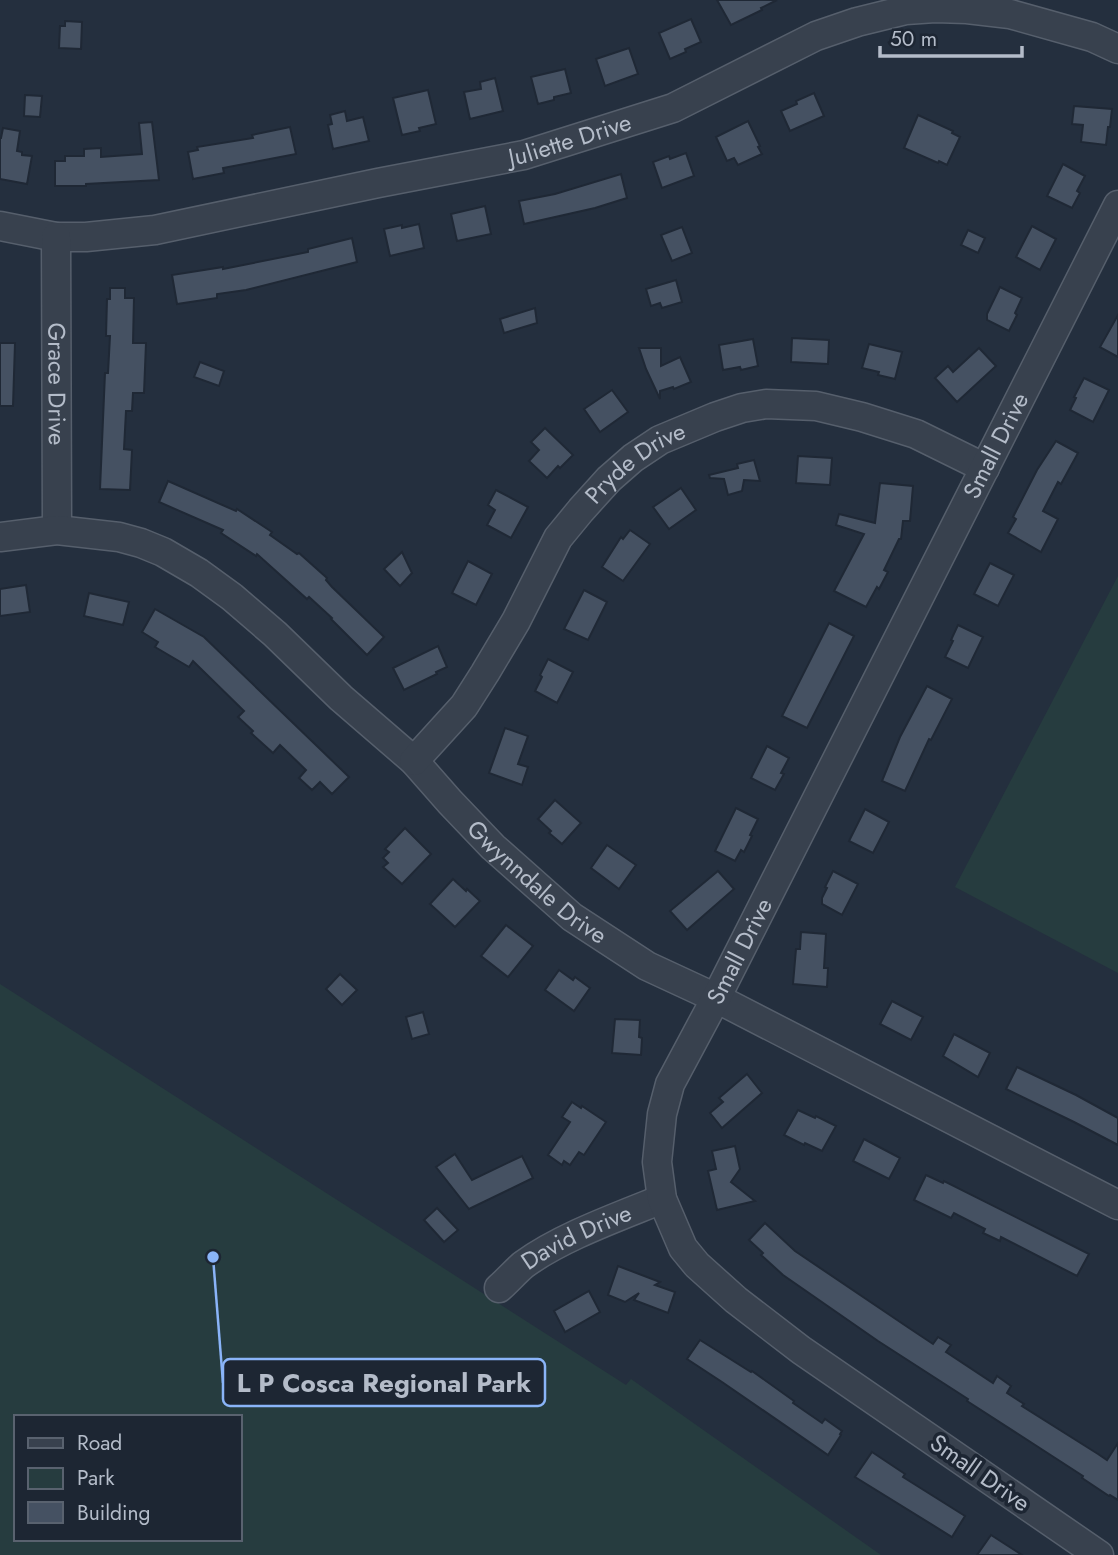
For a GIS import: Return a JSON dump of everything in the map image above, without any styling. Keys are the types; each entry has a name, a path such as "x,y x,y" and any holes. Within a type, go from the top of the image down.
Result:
{"street":[{"name":"Juliette Drive","path":"0,226 56,237 86,237 155,230 524,155 673,108 816,36 906,10 967,9 1010,14 1092,37 1118,49"},
{"name":"Small Drive","path":"1099,1555 802,1350 736,1300 696,1265 683,1248 662,1199 657,1162 662,1114 670,1084 1118,205"},
{"name":"Grace Drive","path":"56,237 57,530"},
{"name":"Pryde Drive","path":"414,761 464,706 516,621 558,538 609,480 632,458 660,440 715,416 742,408 766,404 816,406 916,434 985,468"},
{"name":"Gwynndale Drive","path":"0,537 57,530 119,537 163,552 199,573 275,634 341,698 414,761 493,847 572,917 647,966 716,998 1118,1205"},
{"name":"David Drive","path":"499,1288 523,1266 558,1245 662,1199"}],"green space":[{"path":"1118,576 1118,973 955,887"},
{"path":"0,984 626,1385 631,1379 881,1555 0,1555"}],"building":[{"path":"717,0 777,0 731,25"},
{"path":"691,19 701,42 670,59 659,33"},
{"path":"65,21 82,22 81,49 59,48 60,26 65,26"},
{"path":"629,48 638,74 605,86 596,59"},
{"path":"565,69 571,93 538,104 531,77"},
{"path":"495,78 503,111 470,119 464,92 481,89 480,82"},
{"path":"428,90 436,124 402,135 393,98"},
{"path":"814,93 824,116 790,131 781,111"},
{"path":"25,95 42,96 40,117 24,116"},
{"path":"1074,106 1112,109 1106,145 1081,142 1083,125 1072,124"},
{"path":"345,111 347,121 363,117 369,141 333,149 328,125 332,124 330,115"},
{"path":"918,115 960,137 947,165 904,148"},
{"path":"748,121 762,154 738,165 734,158 727,161 716,137"},
{"path":"152,122 159,180 55,186 55,161 65,161 65,156 84,156 84,149 101,148 101,157 142,154 139,123"},
{"path":"290,127 296,154 223,168 224,173 193,179 188,152 198,150 197,147 253,138 252,135"},
{"path":"3,128 20,131 17,151 22,152 22,155 32,156 27,184 0,179 0,138"},
{"path":"686,153 694,176 662,188 653,162"},
{"path":"1063,164 1085,176 1072,208 1047,196"},
{"path":"621,174 627,198 524,224 519,201 555,194"},
{"path":"485,206 491,234 457,241 451,214"},
{"path":"419,224 424,248 390,256 384,229"},
{"path":"1032,226 1056,239 1040,270 1016,257"},
{"path":"682,227 692,253 672,261 661,235"},
{"path":"968,230 985,238 978,253 961,245"},
{"path":"352,238 357,262 246,290 217,294 217,298 177,304 172,275 223,269 308,252 308,249"},
{"path":"676,280 682,302 662,308 660,303 651,306 646,289"},
{"path":"1000,287 1022,298 1009,331 987,320 987,314"},
{"path":"110,288 125,288 125,298 134,298 133,343 146,343 144,393 133,393 132,411 126,411 124,449 132,450 130,490 100,489 105,373 108,373 110,336 106,336 107,299 110,299"},
{"path":"535,308 537,323 504,333 500,319"},
{"path":"1118,315 1118,357 1100,347"},
{"path":"792,338 829,340 828,364 791,362"},
{"path":"753,339 758,366 723,370 719,345"},
{"path":"0,343 15,343 13,406 0,406"},
{"path":"869,344 902,352 895,379 862,368"},
{"path":"639,348 661,348 661,366 680,357 691,382 660,391 660,399"},
{"path":"979,348 996,366 957,402 935,378 948,366 953,372"},
{"path":"200,362 224,371 219,386 194,377"},
{"path":"1084,378 1109,390 1093,422 1070,410"},
{"path":"612,390 628,412 600,432 584,409"},
{"path":"545,428 573,455 547,478 529,461 539,450 531,442"},
{"path":"1056,441 1078,453 1061,484 1058,482 1043,511 1058,519 1041,552 1008,533 1016,519 1013,517 1037,470"},
{"path":"798,456 832,458 830,485 796,483"},
{"path":"754,460 760,481 744,480 742,491 728,495 724,479 710,478 709,475 738,468 737,464"},
{"path":"168,481 236,511 237,509 272,532 270,535 299,553 327,578 332,587 384,637 367,655 332,618 257,554 256,556 221,533 223,530 159,502"},
{"path":"880,483 913,486 910,521 903,521 901,539 884,570 888,572 866,607 834,591 864,534 836,525 839,514 875,523"},
{"path":"681,488 696,510 669,529 653,507"},
{"path":"496,490 528,507 511,538 487,525 495,510 488,505"},
{"path":"630,530 650,544 623,581 602,567 621,537 623,539"},
{"path":"402,552 412,573 400,586 384,569"},
{"path":"468,561 492,574 476,605 452,593"},
{"path":"990,563 1014,575 998,606 974,594"},
{"path":"26,585 30,612 0,616 0,589"},
{"path":"584,590 607,602 588,640 564,629"},
{"path":"89,593 129,602 123,625 84,616"},
{"path":"155,609 204,637 349,777 332,794 320,782 312,790 299,778 306,770 280,745 273,753 251,733 253,731 238,717 244,711 193,661 189,667 155,647 158,642 142,632"},
{"path":"829,623 854,636 807,728 782,716"},
{"path":"958,625 983,637 968,668 945,657"},
{"path":"438,646 447,667 404,690 393,668"},
{"path":"548,659 573,672 557,703 535,691"},
{"path":"927,686 952,699 931,740 929,739 905,791 882,781 900,737"},
{"path":"505,728 528,736 518,764 528,767 522,785 489,773"},
{"path":"767,746 789,758 775,790 751,778"},
{"path":"555,800 581,823 562,844 538,819"},
{"path":"736,808 758,819 744,852 741,850 735,861 715,851"},
{"path":"865,809 889,822 873,853 849,841"},
{"path":"405,828 431,854 402,884 383,867 388,863 383,858 389,852 385,849"},
{"path":"607,845 636,865 619,889 591,868"},
{"path":"718,871 734,889 687,930 670,911"},
{"path":"833,871 858,884 842,915 822,904 827,888 825,887"},
{"path":"453,879 480,901 455,927 430,904"},
{"path":"506,925 533,946 508,977 481,956"},
{"path":"801,932 826,934 824,968 828,968 827,987 793,984 796,949 800,949"},
{"path":"559,970 590,988 574,1011 545,990"},
{"path":"340,974 357,990 342,1005 326,989"},
{"path":"892,1001 923,1017 911,1040 880,1024"},
{"path":"423,1012 429,1034 412,1039 406,1017"},
{"path":"615,1019 640,1020 641,1055 612,1053"},
{"path":"954,1034 990,1053 978,1077 943,1056"},
{"path":"1017,1067 1118,1118 1118,1145 1006,1089"},
{"path":"747,1074 762,1093 722,1128 710,1113 723,1102 719,1098"},
{"path":"572,1102 606,1122 584,1155 579,1152 570,1165 564,1161 562,1165 548,1155 570,1122 562,1117"},
{"path":"798,1110 836,1126 822,1151 784,1135"},
{"path":"864,1139 900,1158 889,1179 853,1161"},
{"path":"735,1146 740,1169 731,1182 755,1201 717,1210 708,1171 716,1169 712,1151"},
{"path":"455,1154 472,1180 522,1156 533,1178 469,1209 436,1167"},
{"path":"926,1175 943,1183 944,1181 1089,1254 1077,1276 1001,1237 1000,1241 983,1233 985,1229 954,1213 951,1218 914,1200"},
{"path":"437,1208 458,1230 444,1242 424,1220"},
{"path":"765,1223 795,1251 933,1344 938,1337 951,1345 946,1352 993,1383 997,1376 1011,1386 1007,1393 1024,1404 1022,1406 1107,1460 1118,1443 1118,1500 783,1275 749,1240"},
{"path":"618,1266 660,1282 655,1285 675,1292 668,1313 634,1300 639,1293 625,1302 608,1295"},
{"path":"589,1291 600,1312 565,1332 554,1311"},
{"path":"700,1340 752,1371 822,1423 825,1419 842,1431 828,1455 687,1359"},
{"path":"872,1452 905,1474 903,1477 965,1516 952,1537 855,1477"},
{"path":"991,1535 1022,1555 977,1555"}],"place":[{"name":"L P Cosca Regional Park","path":"213,1257"}]}
